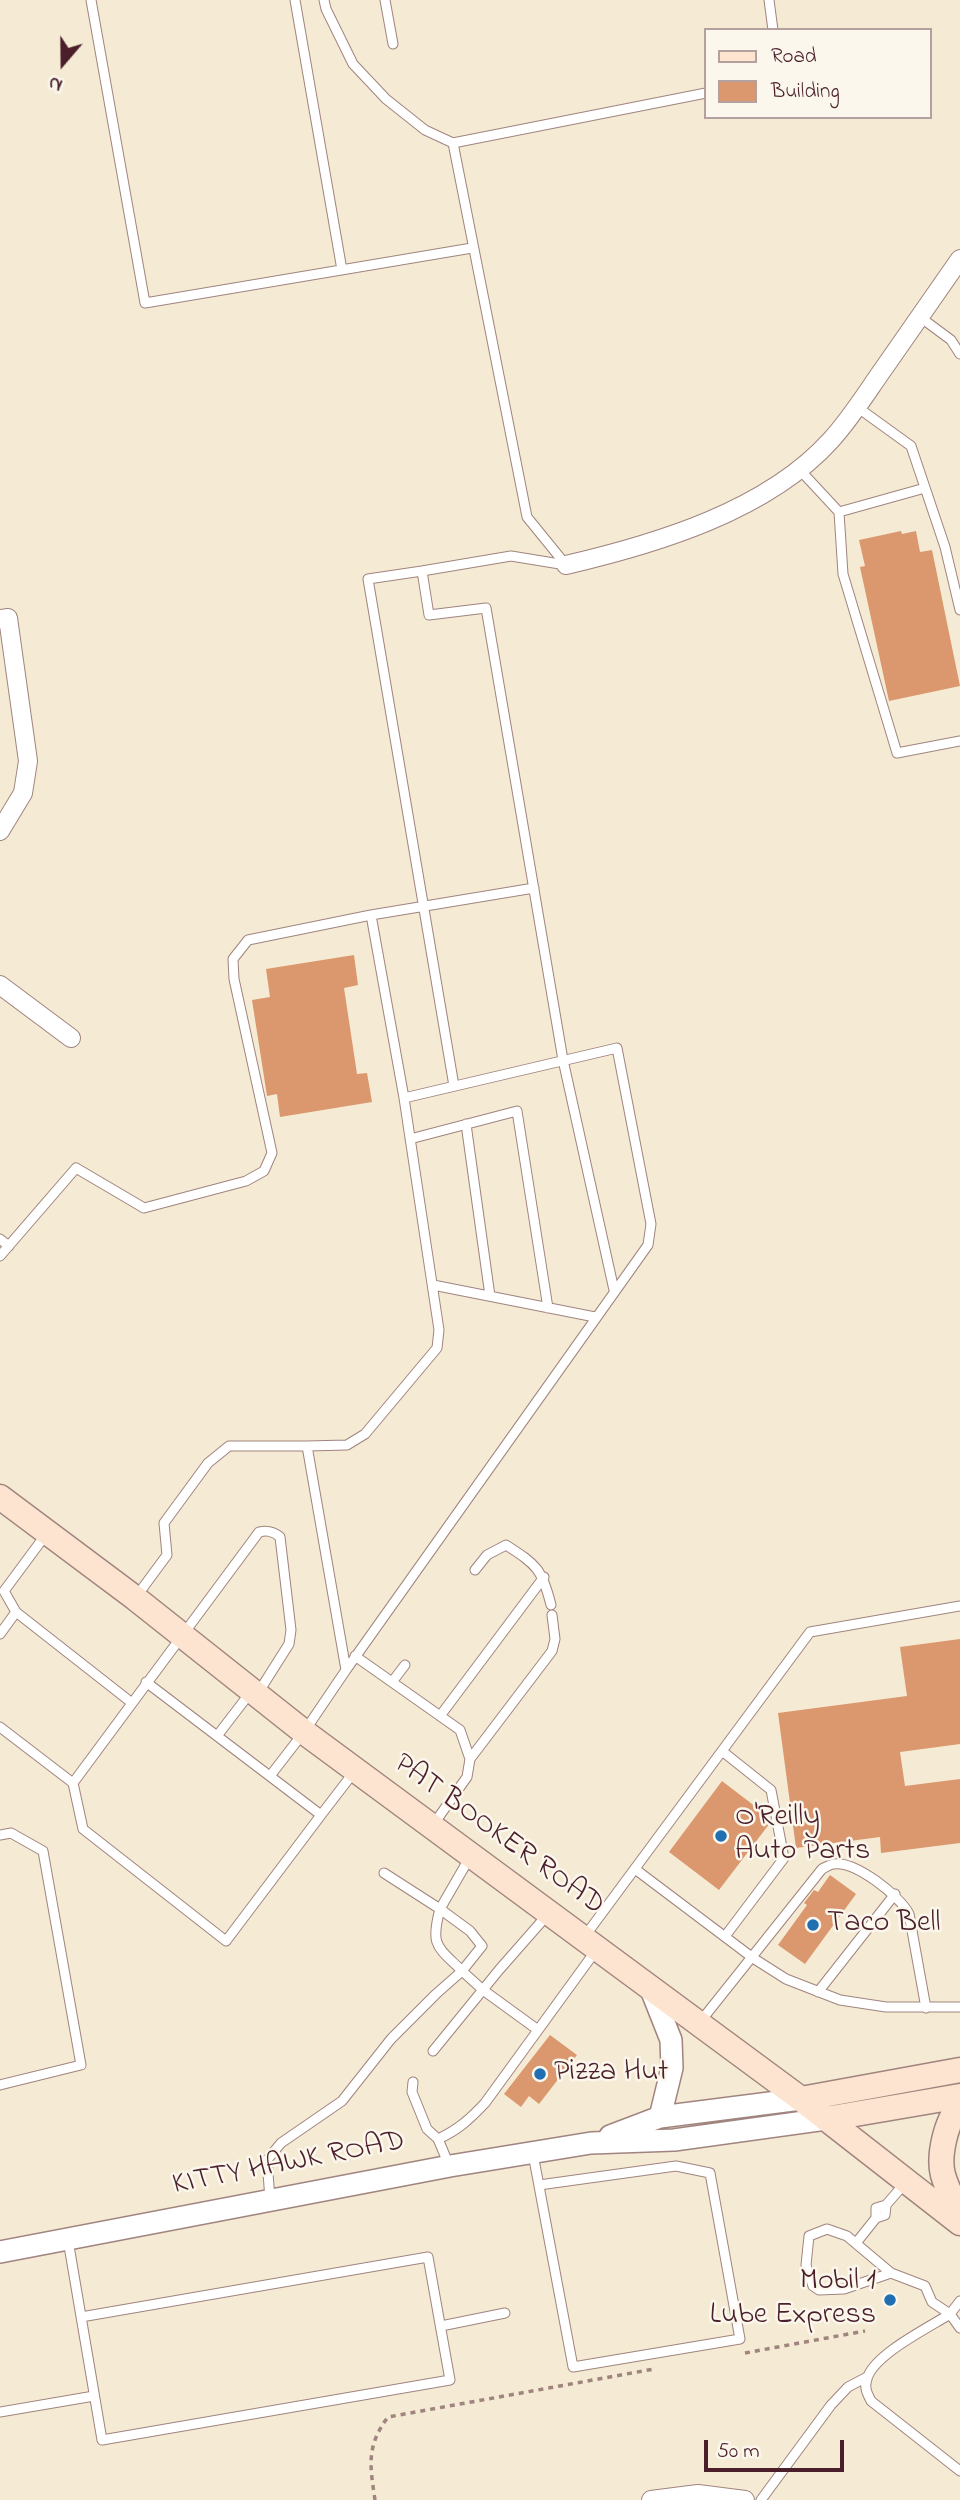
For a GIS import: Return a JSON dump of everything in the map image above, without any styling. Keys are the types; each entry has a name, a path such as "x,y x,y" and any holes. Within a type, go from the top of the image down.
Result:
{"main road":[{"name":"PAT BOOKER ROAD","path":"2,1502 135,1598 304,1732 801,2099 960,2223"},
{"name":"KITTY HAWK ROAD","path":"801,2099 960,2070"},
{"name":"KITTY HAWK ROAD","path":"826,2119 960,2096"},
{"path":"960,2106 954,2112 943,2141 942,2173 960,2217"}],"street":[{"path":"566,565 621,552 717,517 760,496 799,469 830,441 857,407 960,259"},
{"path":"0,619 8,618 28,761 23,793 0,831"},
{"path":"0,985 71,1038"},
{"path":"650,1987 671,2040 672,2068 660,2117"},
{"name":"KITTY HAWK ROAD","path":"591,2143 660,2117 801,2099"},
{"name":"KITTY HAWK ROAD","path":"0,2252 533,2152 591,2143 674,2140 826,2119"},
{"path":"651,2500 698,2494 745,2500"}],"lane":[{"path":"90,0 145,303 472,248"},
{"path":"295,0 342,270"},
{"path":"324,0 353,64 386,99 425,130 453,143 704,93"},
{"path":"385,0 393,44"},
{"path":"769,0 774,28"},
{"path":"453,143 527,517 566,565"},
{"path":"920,317 951,340 960,354"},
{"path":"857,407 911,446 945,547 960,610"},
{"path":"799,469 839,512 843,574 897,753 960,741"},
{"path":"839,512 925,488"},
{"path":"454,1086 368,579 511,556 566,565"},
{"path":"422,571 429,615 486,608 564,1060 614,1290"},
{"path":"0,1256 76,1168 144,1208 246,1181 264,1171 271,1153 234,979 233,958 248,940 371,915 534,888"},
{"path":"135,1598 167,1555 164,1523 208,1463 229,1446 347,1446 365,1434 437,1348 439,1330 433,1285 404,1098 371,915"},
{"path":"270,1776 304,1732 355,1656 648,1245 650,1224 617,1048 404,1098"},
{"path":"410,1139 517,1111 548,1308"},
{"path":"466,1124 489,1296"},
{"path":"0,1239 9,1246"},
{"path":"433,1285 595,1317"},
{"path":"307,1446 346,1670"},
{"path":"47,1532 4,1591 16,1612 132,1703"},
{"path":"73,1783 258,1532 275,1533 279,1537 281,1550 291,1630 289,1644 255,1692 217,1736"},
{"path":"475,1570 487,1555 506,1545 530,1561 544,1577 551,1605"},
{"path":"440,1716 544,1577"},
{"path":"438,2139 468,2121 538,2030 635,1869 810,1632 960,1606"},
{"path":"0,1634 16,1612"},
{"path":"432,1827 467,1777 470,1759 552,1651 555,1639 552,1615"},
{"path":"355,1656 460,1730 470,1759"},
{"path":"392,1682 405,1665"},
{"path":"146,1682 321,1815"},
{"path":"0,1727 73,1783 83,1829 226,1941 356,1770"},
{"path":"722,1751 771,1790 784,1858 726,1935"},
{"path":"0,1835 11,1833 43,1851 81,2066 0,2085"},
{"path":"471,1856 440,1909 434,1932 437,1946 483,1990 538,2030"},
{"path":"699,2024 728,1984 753,1958 822,1869 833,1864 854,1869 895,1894 903,1903 909,1914 926,2008"},
{"path":"635,1869 726,1935 753,1958 786,1979 840,2000 886,2007 960,2007"},
{"path":"270,2200 267,2160 281,2143 342,2101 391,2039 463,1971 482,1946 470,1931 384,1873"},
{"path":"818,1992 895,1894"},
{"path":"433,2052 549,1913"},
{"path":"414,2082 412,2092 427,2129 438,2139 450,2166"},
{"path":"533,2152 538,2185 573,2367 740,2339 710,2173 676,2166 538,2185"},
{"path":"856,2243 876,2218 885,2216 886,2205 906,2182"},
{"path":"891,2273 844,2289 819,2290 813,2286 806,2265 810,2236 827,2229 847,2236 891,2273 925,2286 932,2302 950,2314 960,2328"},
{"path":"68,2239 94,2396 102,2440 450,2380 428,2257 81,2317"},
{"path":"960,2301 950,2314 877,2361 867,2377 865,2390 871,2401 960,2471"},
{"path":"440,2326 505,2314"},
{"path":"761,2500 831,2404 848,2386 867,2377"},
{"path":"0,2412 94,2396"}],"path":[{"path":"743,2353 865,2331"},
{"path":"375,2500 370,2466 375,2434 388,2417 661,2368"}],"building":[{"path":"901,531 902,534 916,531 920,552 932,550 960,686 889,701 860,567 865,566 859,540"},
{"path":"354,955 358,985 344,988 357,1074 367,1073 372,1102 280,1117 277,1094 267,1096 252,1000 270,997 266,969"},
{"path":"960,1639 960,1744 900,1752 905,1786 960,1779 960,1843 881,1853 880,1837 796,1848 778,1713 907,1696 900,1647"},
{"name":"O'Reilly Auto Parts","path":"722,1781 769,1817 770,1823 719,1890 669,1852"},
{"name":"Taco Bell","path":"830,1875 856,1894 805,1964 778,1945 807,1905 804,1903 814,1890 818,1892"},
{"name":"Pizza Hut","path":"550,2035 577,2055 539,2104 529,2096 521,2107 504,2094"}],"place":[{"name":"O'Reilly Auto Parts","path":"721,1836"},
{"name":"Taco Bell","path":"813,1925"},
{"name":"Pizza Hut","path":"540,2074"},
{"name":"Mobil 1 Lube Express","path":"890,2300"}]}
